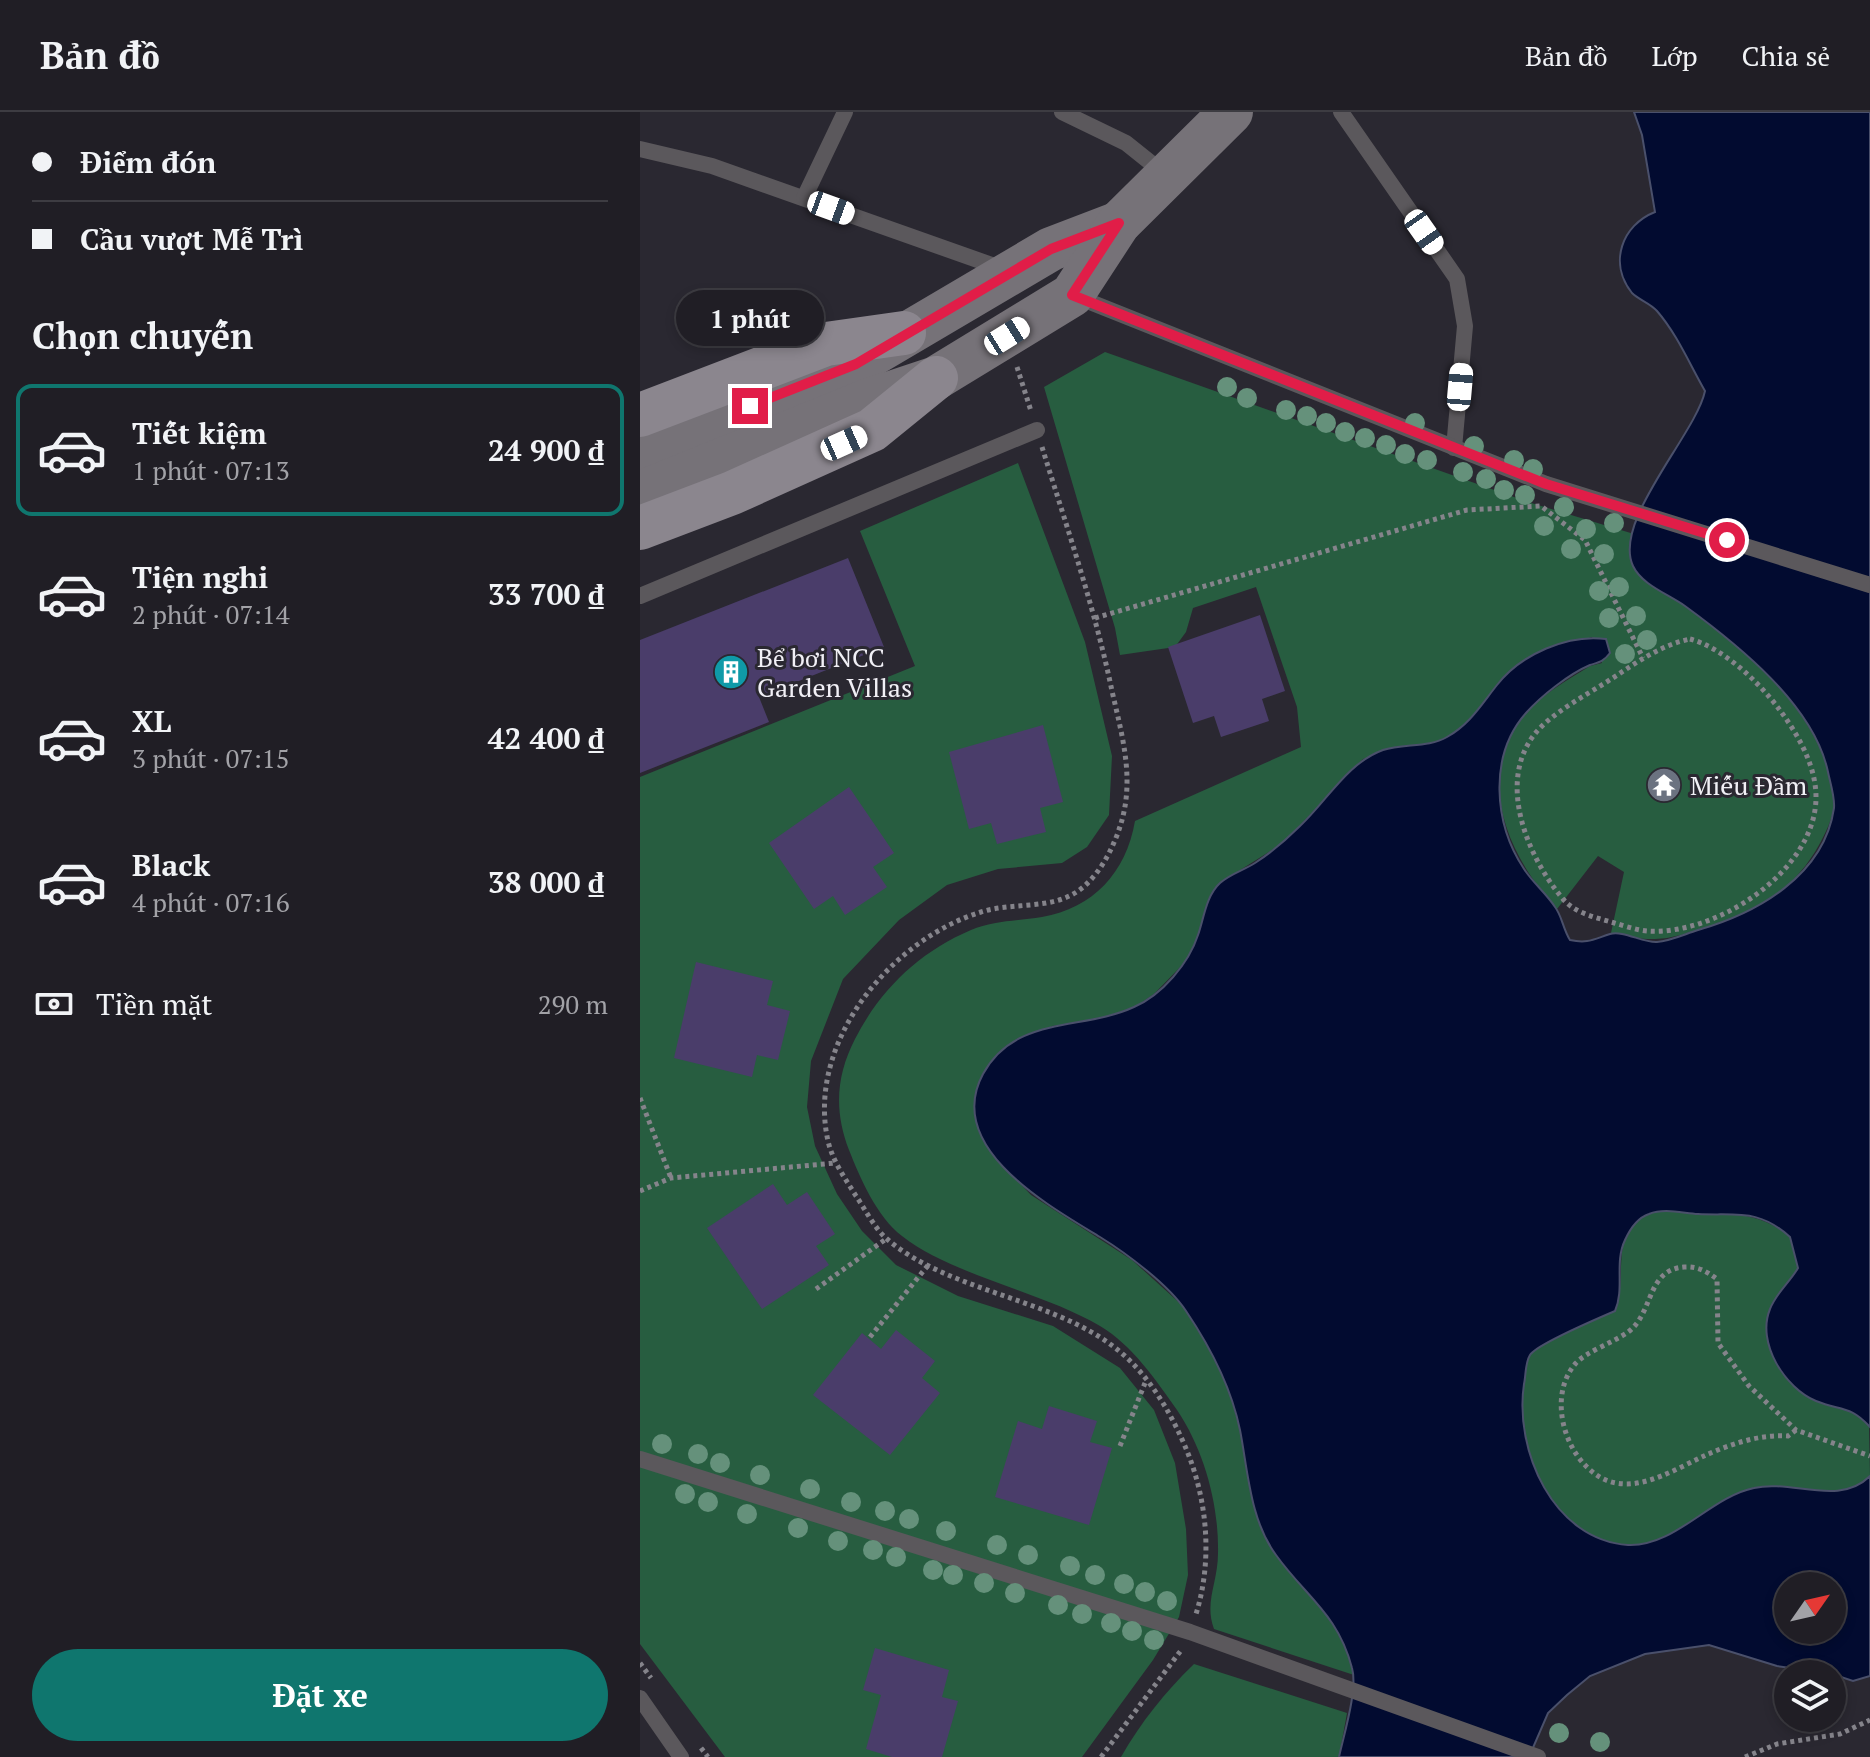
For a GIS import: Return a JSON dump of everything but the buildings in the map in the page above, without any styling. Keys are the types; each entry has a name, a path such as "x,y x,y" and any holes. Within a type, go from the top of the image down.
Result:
{"main road":[{"path":"640,415 826,344 904,333"},
{"path":"640,528 732,493 872,430 936,378"}],"street":[{"path":"640,450 812,403 936,378 1061,302 1119,223 1231,112"},
{"path":"640,493 812,403 856,364 904,333 1051,249 1119,223"},
{"path":"1011,272 1061,302"}],"lane":[{"path":"804,198 845,112"},
{"path":"1062,112 1126,143 1168,177"},
{"path":"1341,112 1457,279 1465,326 1454,448"},
{"path":"640,149 712,166 1011,272"},
{"path":"1061,302 1546,484 1870,585"},
{"path":"640,596 1037,430"},
{"path":"640,1459 1190,1632 1538,1757"},
{"path":"640,1698 681,1757"}],"path":[{"path":"1007,336 1095,618 1123,728 1127,792 1113,845 1081,890 1065,899 1008,905 952,923 929,936 884,976 839,1038 826,1073 823,1105 835,1163 886,1239 929,1264 1078,1325 1112,1345 1171,1414 1199,1483 1207,1553 1203,1590 1190,1632 1172,1664 1129,1716 1101,1757"},
{"path":"1095,618 1467,510 1541,506 1585,540 1643,658"},
{"path":"1690,639 1705,643 1734,664 1769,696 1788,721 1812,772 1816,797 1801,852 1787,870 1753,897 1716,915 1677,928 1647,931 1593,917 1570,907 1548,881 1522,830 1519,780 1524,752 1542,726 1643,658 1671,643 1690,639"},
{"path":"640,1098 671,1178"},
{"path":"640,1191 671,1178 835,1163"},
{"path":"816,1289 886,1239"},
{"path":"870,1337 929,1264"},
{"path":"1796,1430 1788,1436 1724,1448 1648,1482 1608,1481 1589,1469 1572,1445 1561,1409 1562,1387 1578,1361 1630,1331 1645,1310 1653,1286 1661,1275 1673,1268 1706,1270 1717,1279 1718,1343 1749,1386 1796,1430 1870,1456"},
{"path":"1120,1446 1146,1382"},
{"path":"1745,1757 1777,1744 1840,1734 1870,1720"}],"green space":[{"path":"1105,352 1528,502 1634,534 1631,554 1634,566 1642,577 1702,618 1760,665 1797,709 1812,733 1832,782 1834,806 1824,836 1799,874 1774,897 1728,921 1673,937 1651,939 1611,933 1624,872 1598,856 1557,909 1524,866 1503,816 1499,789 1501,763 1509,738 1525,714 1556,688 1590,666 1602,663 1592,637 1527,658 1499,682 1470,721 1443,740 1363,759 1283,843 1237,872 1189,958 1154,994 1135,1007 1085,1023 1052,1026 976,1119 992,1154 1031,1195 1132,1260 1183,1306 1225,1375 1257,1515 1275,1554 1329,1614 1345,1641 1354,1675 1214,1629 1210,1610 1218,1534 1213,1497 1195,1442 1161,1387 1133,1353 1100,1326 1052,1303 946,1262 902,1236 870,1196 849,1150 841,1121 841,1080 855,1039 876,1004 918,961 952,939 980,927 1042,917 1077,906 1115,872 1131,840 1135,821 1301,747 1297,707 1256,587 1193,608 1186,632 1175,647 1120,655 1115,628 1044,387"},
{"path":"1018,463 1085,642 1112,756 1109,815 1087,847 1062,863 998,869 947,885 899,920 843,979 811,1061 807,1107 815,1146 837,1194 862,1231 896,1265 958,1296 1053,1326 1120,1368 1154,1410 1175,1463 1186,1529 1188,1575 1179,1617 1153,1660 1082,1757 725,1757 640,1644 640,777 915,666 860,531"},
{"path":"1660,1211 1745,1216 1776,1227 1790,1237 1798,1268 1770,1308 1767,1333 1770,1346 1782,1372 1800,1391 1819,1402 1853,1413 1869,1426 1870,1476 1844,1490 1754,1488 1722,1501 1677,1530 1645,1544 1628,1545 1602,1539 1579,1527 1559,1509 1544,1487 1525,1436 1524,1384 1528,1358 1544,1345 1615,1311 1625,1238 1631,1227 1643,1217"},
{"path":"1194,1664 1347,1713 1339,1757 1121,1757 1154,1708"}],"water":[{"path":"1634,112 1870,112 1870,1427 1851,1412 1805,1395 1784,1375 1770,1350 1767,1322 1770,1309 1798,1268 1790,1237 1767,1221 1746,1215 1667,1211 1641,1218 1627,1236 1620,1258 1615,1311 1556,1338 1530,1355 1524,1384 1525,1436 1544,1487 1559,1509 1579,1527 1602,1539 1628,1545 1661,1538 1722,1501 1754,1488 1844,1490 1870,1476 1870,1676 1853,1681 1846,1679 1846,1660 1774,1660 1774,1665 1709,1645 1645,1654 1590,1676 1567,1695 1548,1713 1529,1757 1339,1757 1352,1699 1352,1668 1346,1649 1330,1620 1287,1570 1267,1541 1251,1495 1236,1414 1212,1353 1186,1311 1158,1280 1122,1252 1031,1192 1008,1172 990,1150 978,1126 975,1101 983,1074 997,1055 1013,1042 1051,1027 1114,1014 1155,995 1181,967 1194,946 1215,888 1284,841 1359,764 1383,750 1432,743 1447,737 1469,720 1497,685 1519,664 1561,643 1606,639 1610,653 1564,680 1526,713 1505,749 1500,790 1501,811 1514,851 1557,911 1570,940 1586,941 1615,933 1657,942 1720,923 1764,902 1784,888 1817,853 1828,832 1834,804 1820,747 1807,723 1771,678 1749,658 1685,606 1649,584 1633,566 1630,547 1634,526 1705,391 1671,330 1654,308 1632,293 1621,270 1622,246 1627,235 1634,226 1655,212 1642,135"}],"place":[{"name":"Bể bơi NCC Garden Villas","path":"731,672"},
{"name":"Miếu Đầm","path":"1664,785"}],"route":[{"path":"750,406 856,364 1051,249 1119,223 1072,295 1546,484 1727,540"}]}
